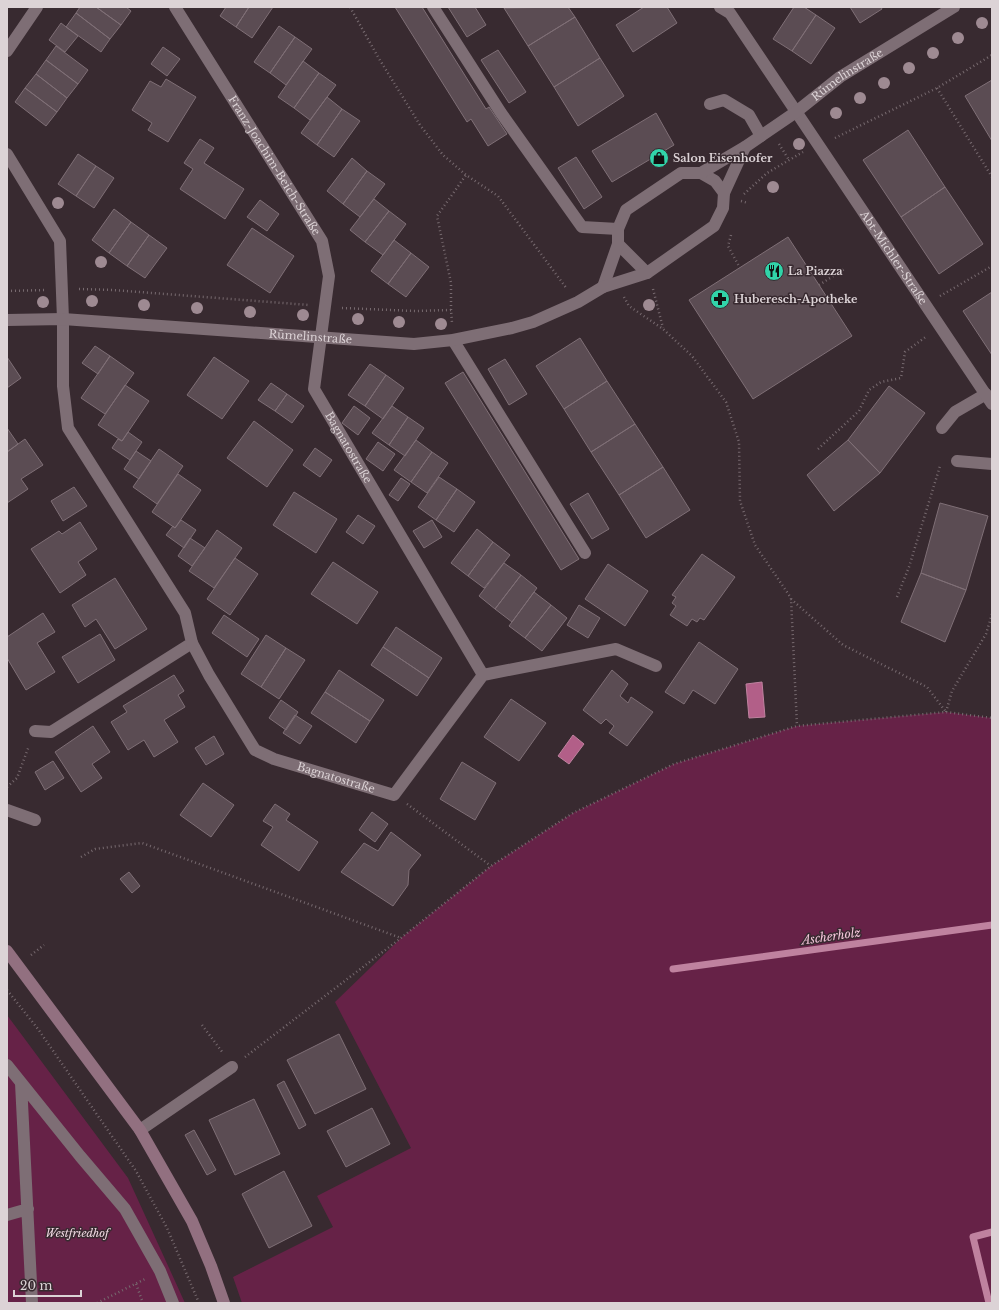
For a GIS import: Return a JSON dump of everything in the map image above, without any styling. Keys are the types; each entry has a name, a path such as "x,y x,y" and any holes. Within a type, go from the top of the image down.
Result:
{"street":[{"path":"7,51 37,7"},
{"name":"Franz-Joachim-Beich-Straße","path":"175,7 322,241 329,276 322,338"},
{"path":"434,7 501,113 582,227 618,228"},
{"name":"Abt-Michler-Straße","path":"720,7 730,13 989,399"},
{"name":"Rümelinstraße","path":"701,173 762,136 796,112 840,77 954,7"},
{"path":"710,104 724,100 749,114 762,136"},
{"name":"Rümelinstraße","path":"7,320 63,319 414,344 453,340 512,328 533,322 578,302 603,287 647,273 714,226 723,208 724,193 745,147"},
{"path":"7,154 60,241 63,319"},
{"path":"603,287 618,244 618,228 626,210 681,173 701,173 715,181 724,193"},
{"path":"618,244 647,273"},
{"name":"Bagnatostraße","path":"63,319 63,386 65,414 68,428 185,614 192,643 209,675 255,750 274,759 394,795"},
{"name":"Bagnatostraße","path":"322,338 314,390 483,675"},
{"path":"453,340 585,553"},
{"path":"942,428 955,412 989,399"},
{"path":"957,461 992,464"},
{"path":"35,731 51,732 192,643"},
{"path":"394,795 483,675 616,650 656,666"},
{"path":"7,810 35,820"},
{"path":"7,951 140,1130 192,1221 212,1266 224,1303"},
{"path":"7,1065 124,1209 160,1271 173,1303"},
{"path":"140,1130 232,1067"},
{"path":"21,1083 32,1303"},
{"path":"7,1215 28,1209"}],"path":[{"path":"350,7 378,57 420,125 442,154 466,175 498,196 578,302"},
{"path":"738,208 745,193 767,173 804,151 819,147 937,88 992,55"},
{"path":"937,88 992,177"},
{"path":"453,340 451,283 437,216 466,175"},
{"path":"732,230 728,246 740,268"},
{"path":"925,304 992,266"},
{"path":"819,285 846,268"},
{"path":"647,273 663,329"},
{"path":"617,283 629,306 663,329 692,356 726,402 739,442 740,501 755,545 791,598 843,645 927,687 946,712"},
{"path":"7,291 62,289 113,290 370,310 451,310"},
{"path":"818,449 859,411 869,390 881,382 901,378 905,352 940,327"},
{"path":"897,597 909,567 940,466 957,461"},
{"path":"791,598 797,726"},
{"path":"946,712 952,691 986,634 992,614"},
{"path":"202,1026 232,1067 401,938 491,866 573,812 674,764 797,726 946,712 992,718"},
{"path":"7,787 17,778 35,731"},
{"path":"394,795 491,866"},
{"path":"81,857 94,849 142,843 401,938"},
{"path":"7,990 38,1029 136,1171 167,1228 199,1303"},
{"path":"97,1303 160,1271"},
{"path":"136,1284 143,1303"}],"green space":[{"path":"946,712 992,718 992,1303 242,1303 233,1277 333,1227 317,1196 411,1148 335,1002 401,938 491,866 573,813 674,764 797,726"},
{"name":"Westfriedhof","path":"7,1015 128,1178 185,1303 7,1303"}],"shaded area":[{"path":"762,682 765,717 749,718 746,684"},
{"path":"573,735 584,744 569,764 558,756"}],"building":[{"path":"80,7 96,7 121,25 110,39 76,13"},
{"path":"96,7 126,7 131,11 121,25"},
{"path":"226,7 249,7 236,27 220,16"},
{"path":"249,7 273,7 252,38 236,27"},
{"path":"395,7 422,7 486,109 489,107 507,134 488,146 471,119 467,122"},
{"path":"448,7 475,7 486,25 467,37"},
{"path":"568,7 575,17 528,46 504,8"},
{"path":"644,7 667,7 677,23 633,52 616,25"},
{"path":"794,7 804,7 816,15 792,51 773,39"},
{"path":"850,7 881,7 882,9 860,23"},
{"path":"76,13 110,39 101,52 66,27"},
{"path":"816,15 835,28 811,64 792,51"},
{"path":"575,17 600,58 554,87 528,46"},
{"path":"61,23 78,36 65,52 49,40"},
{"path":"279,26 295,37 270,73 254,62"},
{"path":"295,37 312,49 286,85 270,73"},
{"path":"56,46 88,70 78,84 46,60"},
{"path":"163,47 180,59 167,76 151,64"},
{"path":"498,50 526,92 509,103 481,60"},
{"path":"600,58 624,96 578,126 554,87"},
{"path":"46,60 78,84 67,98 36,74"},
{"path":"303,61 319,73 294,108 278,97"},
{"path":"319,73 336,85 310,120 294,108"},
{"path":"36,74 67,98 57,112 25,88"},
{"path":"166,79 196,97 168,142 148,130 152,123 132,110 150,81 161,87"},
{"path":"992,80 992,141 965,96"},
{"path":"25,88 57,112 46,126 15,102"},
{"path":"327,97 342,109 317,145 301,133"},
{"path":"342,109 360,121 334,157 317,145"},
{"path":"656,113 674,145 612,182 592,151"},
{"path":"908,130 945,187 901,217 863,160"},
{"path":"200,139 214,148 204,163 244,189 225,219 180,189 193,169 184,163"},
{"path":"78,154 96,166 76,196 58,184"},
{"path":"576,157 602,197 584,209 558,168"},
{"path":"352,158 367,171 343,204 327,191"},
{"path":"96,166 114,178 94,208 76,196"},
{"path":"367,171 385,184 360,217 343,204"},
{"path":"945,187 983,244 939,274 901,217"},
{"path":"374,199 389,211 365,242 350,230"},
{"path":"260,200 279,214 267,231 247,217"},
{"path":"114,209 131,222 109,253 92,240"},
{"path":"389,211 406,224 383,255 365,242"},
{"path":"131,222 149,235 127,266 109,253"},
{"path":"252,228 294,256 270,293 227,265"},
{"path":"149,235 167,248 145,278 127,266"},
{"path":"788,237 852,336 753,399 689,300"},
{"path":"394,240 411,253 388,284 371,271"},
{"path":"411,253 429,267 406,297 388,284"},
{"path":"992,292 992,355 963,311"},
{"path":"580,338 607,381 564,409 536,366"},
{"path":"95,346 110,356 98,374 82,363"},
{"path":"110,356 134,373 105,414 81,398"},
{"path":"7,357 21,378 7,388"},
{"path":"214,357 249,381 222,419 187,395"},
{"path":"505,359 527,394 509,405 488,369"},
{"path":"370,364 386,375 365,406 348,395"},
{"path":"463,372 579,559 561,570 445,383"},
{"path":"386,375 404,388 383,419 365,406"},
{"path":"607,381 635,424 591,452 564,409"},
{"path":"271,383 287,394 275,411 258,400"},
{"path":"125,385 149,401 122,441 98,425"},
{"path":"889,386 925,413 880,473 848,440"},
{"path":"287,394 304,406 292,423 275,411"},
{"path":"354,406 370,418 358,435 342,423"},
{"path":"392,406 408,417 389,445 372,433"},
{"path":"408,417 424,428 405,456 389,445"},
{"path":"254,421 293,450 267,487 227,458"},
{"path":"635,424 663,467 619,495 591,452"},
{"path":"7,428 18,444 7,452"},
{"path":"128,432 142,442 130,460 112,448 118,439 122,441"},
{"path":"25,439 43,465 21,479 28,489 7,503 7,452"},
{"path":"416,440 432,452 411,482 394,470"},
{"path":"848,440 880,473 834,511 807,475"},
{"path":"378,442 395,454 383,471 366,459"},
{"path":"315,448 332,460 320,477 303,465"},
{"path":"159,449 183,466 157,504 133,487"},
{"path":"136,451 151,461 139,479 124,469"},
{"path":"432,452 448,463 427,493 411,482"},
{"path":"663,467 690,510 646,538 619,495"},
{"path":"178,474 201,490 175,528 152,512"},
{"path":"439,477 457,489 436,520 418,507"},
{"path":"401,478 410,484 398,501 389,495"},
{"path":"74,487 87,506 63,521 51,501"},
{"path":"457,489 475,502 454,532 436,520"},
{"path":"294,492 337,519 316,553 273,525"},
{"path":"588,493 609,529 592,539 570,504"},
{"path":"940,503 988,516 966,590 921,573"},
{"path":"358,515 375,526 363,544 346,532"},
{"path":"181,520 196,530 184,548 166,535 173,526 175,528"},
{"path":"432,520 442,537 424,548 413,531"},
{"path":"80,522 97,549 78,562 86,575 60,593 31,549 59,531 62,534"},
{"path":"477,529 493,542 468,576 451,563"},
{"path":"217,530 242,548 214,588 189,571"},
{"path":"190,538 205,548 192,566 178,556"},
{"path":"493,542 510,555 484,588 468,576"},
{"path":"702,554 735,577 704,620 700,618 697,622 692,619 687,626 670,615 676,606 672,603 676,597 672,595"},
{"path":"235,558 258,574 230,615 207,599"},
{"path":"333,562 378,592 357,624 311,594"},
{"path":"504,563 521,575 495,609 479,596"},
{"path":"608,564 648,591 625,626 585,599"},
{"path":"921,573 966,590 945,642 901,622"},
{"path":"521,575 537,588 512,622 495,609"},
{"path":"115,578 147,629 115,649 96,619 85,627 72,605"},
{"path":"534,592 551,605 525,638 509,626"},
{"path":"551,605 567,618 542,651 525,638"},
{"path":"579,605 600,618 588,638 567,625"},
{"path":"43,613 55,632 37,643 55,672 26,690 7,658 7,637"},
{"path":"224,615 259,639 247,657 212,633"},
{"path":"396,627 442,658 429,678 383,647"},
{"path":"100,634 115,660 78,683 62,657"},
{"path":"266,635 286,648 261,687 241,674"},
{"path":"699,642 738,669 715,704 693,690 684,704 665,692"},
{"path":"383,647 429,678 417,696 371,665"},
{"path":"286,648 305,660 279,699 261,687"},
{"path":"339,670 384,700 370,721 325,692"},
{"path":"612,670 628,684 620,696 628,703 631,697 653,712 627,746 609,733 614,726 606,719 601,724 583,710"},
{"path":"174,675 184,691 178,695 185,707 164,720 178,742 154,757 144,740 128,750 111,722 127,712 123,706"},
{"path":"325,692 370,721 356,743 311,713"},
{"path":"511,699 546,723 519,761 484,737"},
{"path":"281,700 298,712 286,730 269,718"},
{"path":"295,715 312,726 300,744 283,733"},
{"path":"93,726 110,752 92,764 102,778 81,792 55,752"},
{"path":"214,736 224,754 206,765 195,748"},
{"path":"53,761 64,778 45,790 35,772"},
{"path":"462,762 496,783 475,820 440,799"},
{"path":"203,783 234,805 211,837 180,815"},
{"path":"275,804 290,814 286,820 318,842 299,871 261,845 273,827 263,821"},
{"path":"372,812 388,824 375,842 359,830"},
{"path":"391,832 421,855 409,870 408,885 393,906 341,872 364,843 378,851"},
{"path":"129,872 140,886 132,893 120,879"},
{"path":"339,1034 366,1089 315,1114 287,1060"},
{"path":"284,1081 306,1125 299,1129 277,1085"},
{"path":"254,1099 280,1154 235,1175 209,1120"},
{"path":"372,1108 390,1144 346,1167 327,1131"},
{"path":"194,1130 216,1170 207,1175 185,1135"},
{"path":"284,1171 312,1226 269,1248 242,1194"}],"waterway":[{"name":"Ascherholz","path":"673,969 992,925"},
{"path":"989,1303 973,1237 992,1232"}],"place":[{"name":"Salon Eisenhofer","path":"659,158"},
{"name":"La Piazza","path":"774,271"},
{"name":"Huberesch-Apotheke","path":"720,299"}]}
